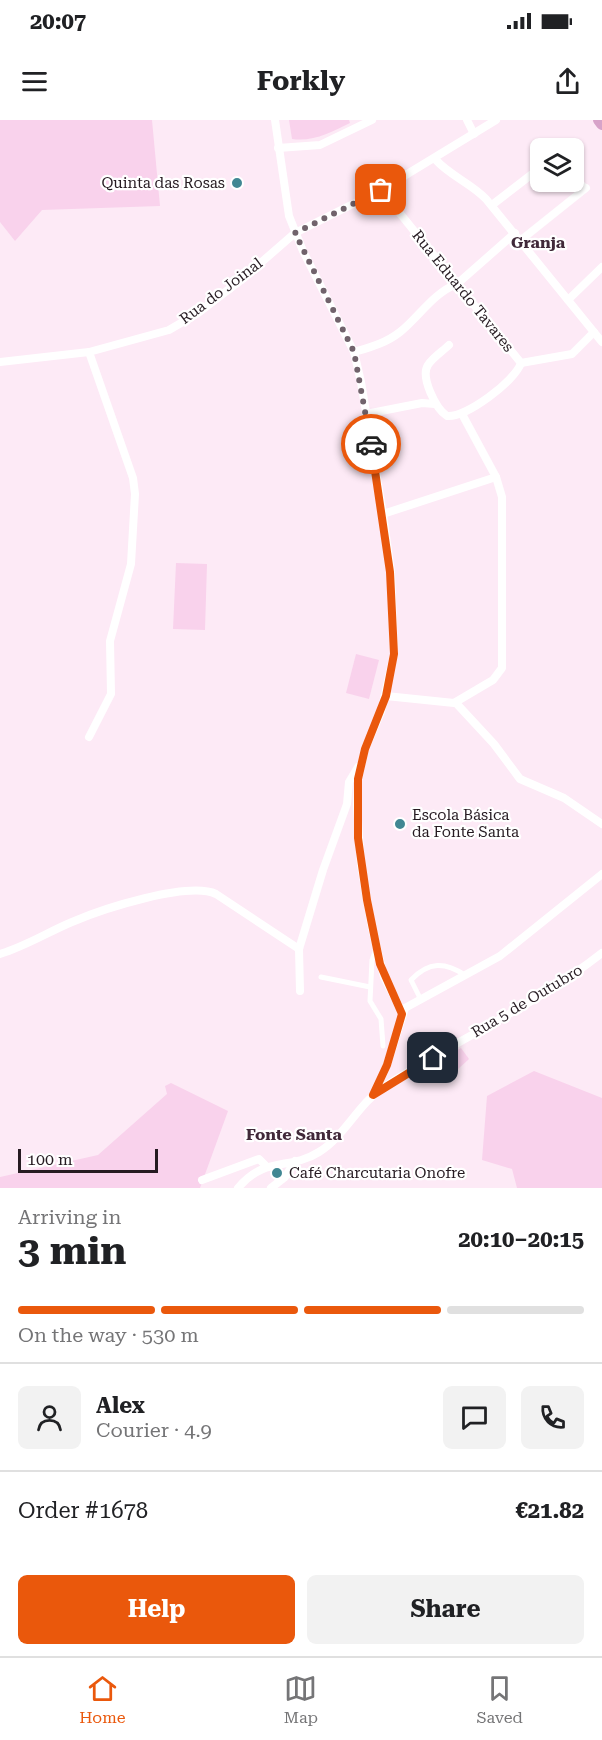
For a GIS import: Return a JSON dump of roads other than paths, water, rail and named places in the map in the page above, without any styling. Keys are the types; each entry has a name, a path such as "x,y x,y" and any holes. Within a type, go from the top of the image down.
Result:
{"main road":[{"path":"599,120 602,124"}],"street":[{"path":"275,120 289,216 295,233 354,352 383,514 390,572 394,654 386,696 363,758 358,779 358,838 384,977 402,1014"},
{"path":"278,148 320,145 372,120"},
{"path":"467,120 474,134"},
{"name":"Rua do Joinal","path":"0,362 89,352 169,330 198,313 241,280 295,233 381,190 496,120"},
{"path":"435,159 444,169 471,183 492,205 602,342"},
{"path":"492,205 530,176"},
{"path":"521,240 585,188"},
{"name":"Rua Eduardo Tavares","path":"381,190 521,363 515,375 462,414"},
{"path":"354,352 384,343 401,331 448,288 457,284 515,233"},
{"path":"568,300 602,267"},
{"path":"521,363 572,354 594,332"},
{"path":"386,696 456,702 493,680 503,664 502,500 496,477 462,414 447,416 435,404 426,369 449,345"},
{"path":"89,352 133,478 135,494 131,564 110,641 111,694 89,737"},
{"path":"366,414 422,403 435,404"},
{"path":"383,514 496,477"},
{"path":"456,702 494,744 520,779 564,798 602,824"},
{"path":"300,991 299,949 323,870 347,804 349,782 363,758"},
{"path":"373,1095 387,1065 405,1008 500,956 602,874"},
{"path":"0,954 95,914 178,891 194,889 206,889 216,894 299,949"},
{"path":"377,948 372,960 370,1001 381,1019 383,1046"},
{"name":"Rua 5 de Outubro","path":"202,1180 259,1159 266,1166 295,1161 320,1152 373,1095 564,981 602,953"},
{"path":"420,998 411,980 423,969 438,964 452,967 465,975"},
{"path":"321,977 370,987"},
{"path":"271,1188 285,1177 295,1161"},
{"path":"238,1188 253,1173 266,1166"}],"place":[{"name":"Quinta das Rosas","path":"237,183"},
{"name":"Escola Básica da Fonte Santa","path":"400,824"},
{"name":"Café Charcutaria Onofre","path":"277,1173"}],"district":[{"name":"Granja","path":"538,242"},
{"name":"Fonte Santa","path":"294,1134"}]}
